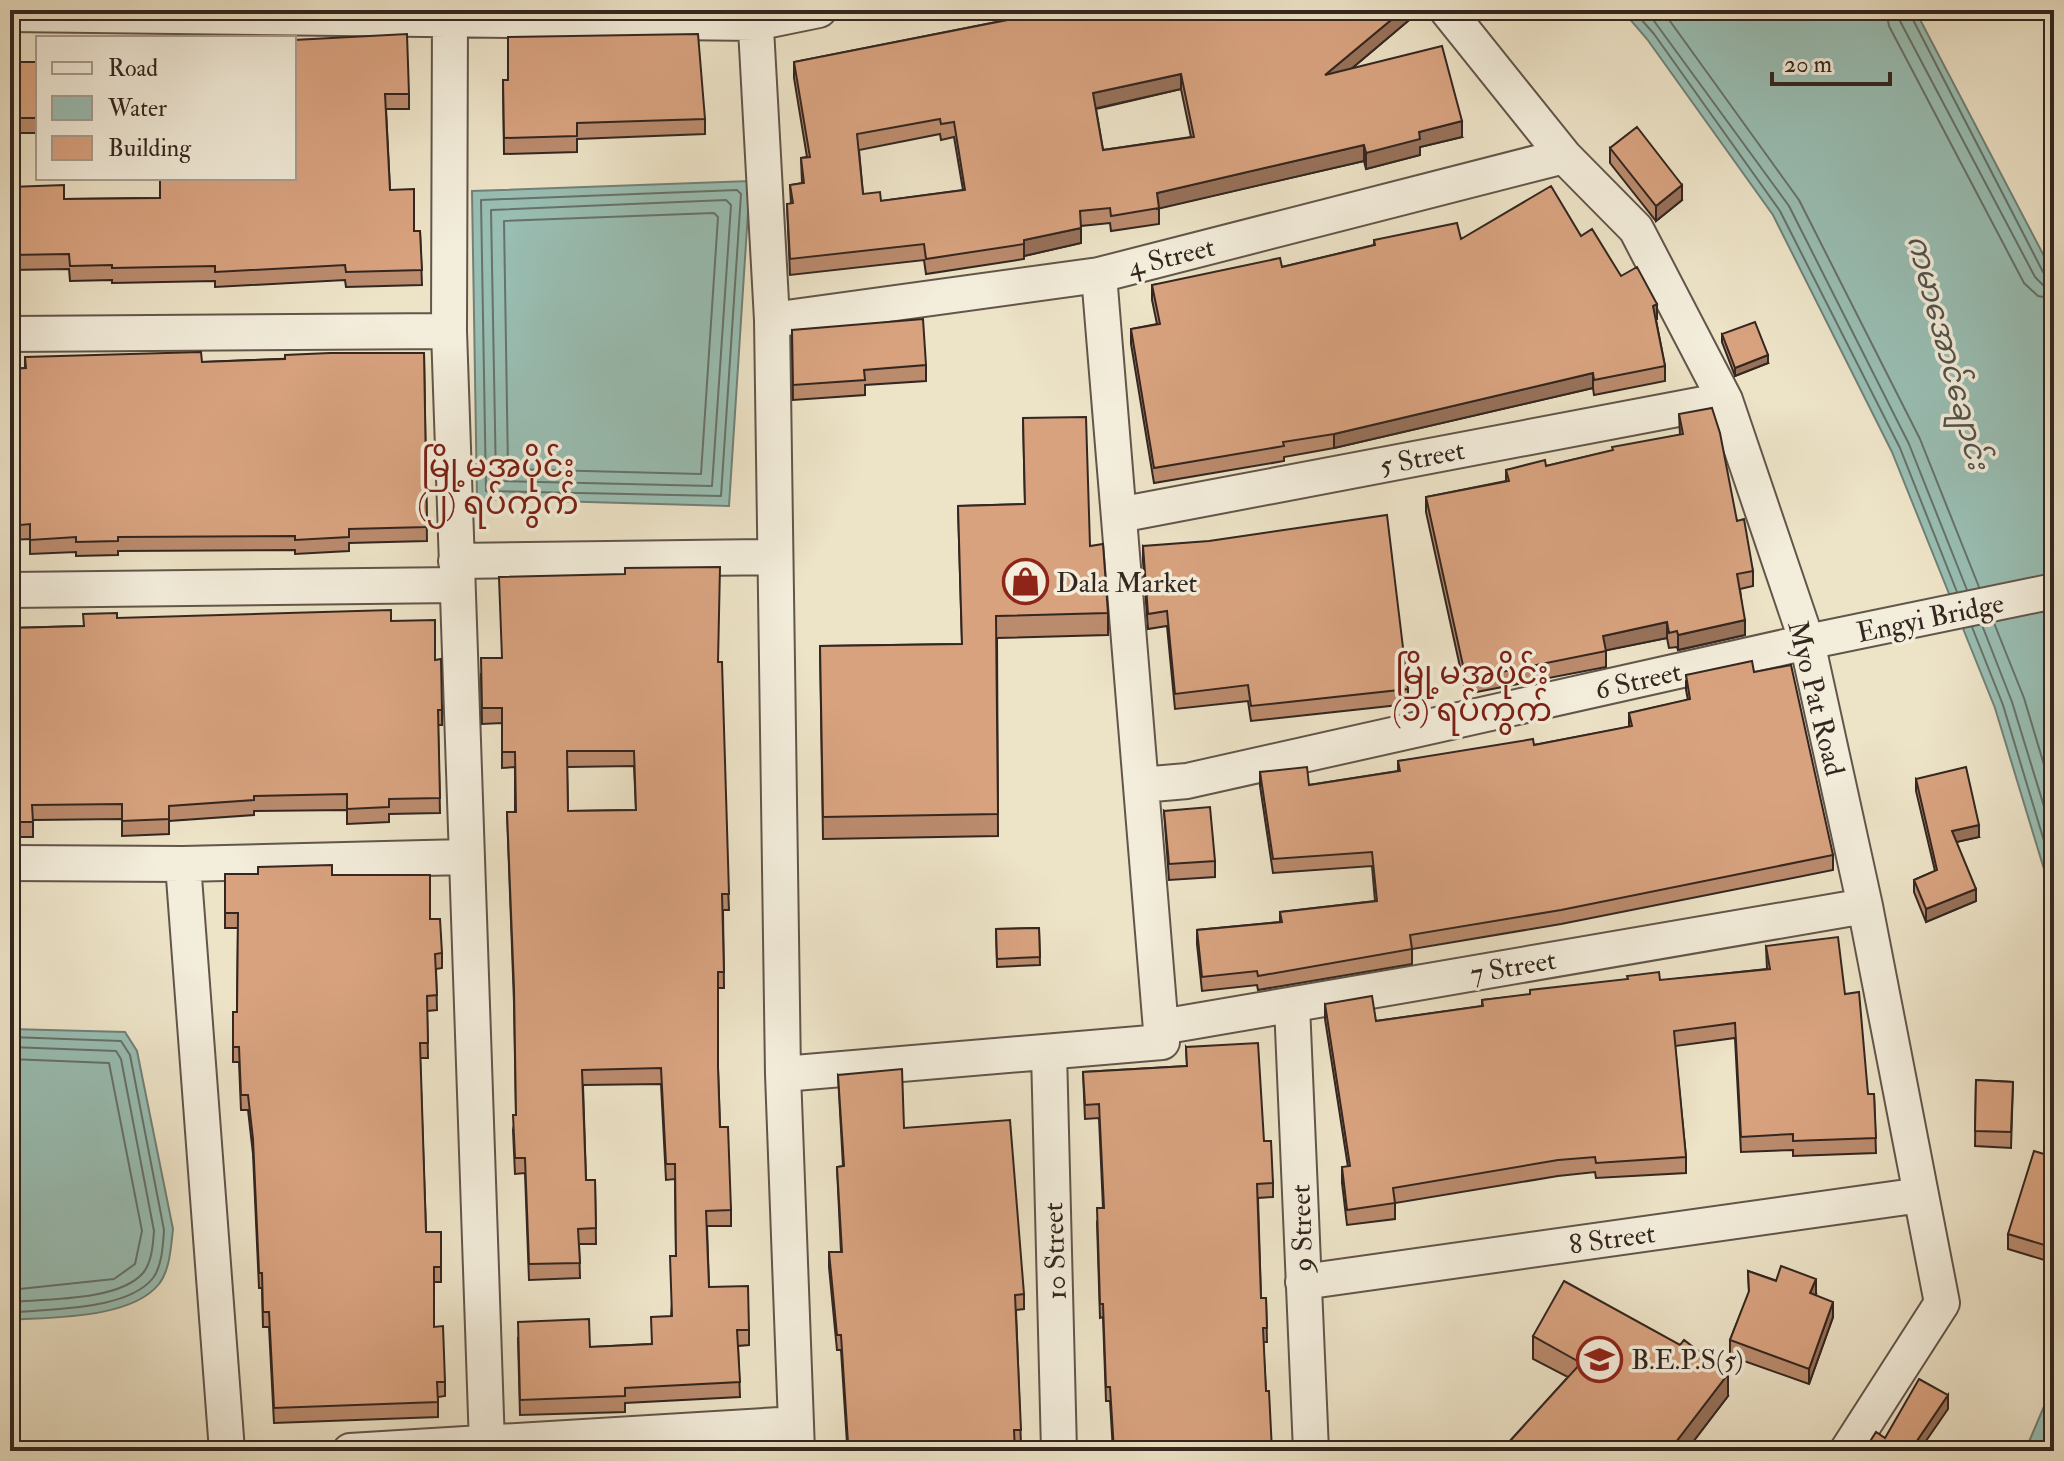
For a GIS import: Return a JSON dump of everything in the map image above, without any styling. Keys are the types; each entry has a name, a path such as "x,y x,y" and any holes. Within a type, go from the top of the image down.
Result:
{"street":[{"path":"10,14 755,16 819,10"},
{"name":"Myo Pat Road","path":"1447,10 1564,156 1636,229 1725,400 1807,642 1865,906 1942,1303 1847,1451"},
{"path":"450,16 449,331 487,1445"},
{"path":"350,1451 797,1438 783,1074 772,320 755,16"},
{"name":"4 Street","path":"772,320 1099,275 1564,156"},
{"path":"783,1074 1162,1042 1099,275"},
{"path":"10,334 449,331"},
{"name":"5 Street","path":"1119,515 1725,400"},
{"path":"10,590 774,557"},
{"name":"Engyi Bridge","path":"1807,642 2054,591"},
{"name":"6 Street","path":"1141,785 1187,781 1807,642"},
{"path":"10,863 183,864 465,857"},
{"path":"183,864 227,1451"},
{"name":"7 Street","path":"1161,1027 1865,906"},
{"name":"9 Street","path":"1292,1005 1311,1451"},
{"name":"10 Street","path":"1049,1052 1059,1451"},
{"name":"8 Street","path":"1303,1282 1921,1195"}],"water":[{"name":"ကမာအောင်ချောင်း","path":"1622,10 1915,10 2054,275 2054,902 1995,708 1892,452 1773,215 1647,39"},
{"path":"750,181 729,506 477,499 472,191"},
{"path":"10,1029 125,1032 137,1051 173,1229 163,1278 146,1295 130,1304 68,1317 10,1320"},
{"path":"2054,1383 2054,1451 2025,1451"}],"building":[{"path":"1058,10 1403,10 1325,75 1442,46 1462,121 1419,132 1420,139 1366,153 1364,145 1157,193 1159,208 1111,216 1110,208 1080,211 1081,228 1024,240 1024,244 926,259 924,244 790,259 787,204 793,203 790,185 804,183 801,158 810,157 794,62","holes":["1181,74 1194,137 1103,150 1093,93","940,119 941,124 954,122 965,190 881,201 880,192 863,194 857,134"]},
{"path":"407,34 409,94 385,94 390,190 414,189 414,231 420,231 422,270 346,272 345,265 215,272 215,266 70,266 69,254 10,255 10,187 64,185 64,199 160,198 160,180 296,180 296,40"},
{"path":"698,34 705,119 577,123 577,136 504,138 503,80 508,80 508,37"},
{"path":"10,62 36,62 36,118 10,118"},
{"path":"1637,127 1682,185 1656,206 1610,148"},
{"path":"1551,186 1581,236 1592,229 1621,276 1637,267 1657,304 1653,306 1665,366 1594,380 1593,373 1334,434 1283,442 1284,446 1154,468 1131,329 1160,324 1152,285 1280,258 1282,267 1375,245 1374,240 1457,223 1461,239"},
{"path":"923,319 926,365 864,370 865,380 793,385 792,330"},
{"path":"1755,322 1768,355 1735,368 1722,334"},
{"path":"201,352 202,362 285,359 285,355 330,353 424,353 427,527 349,529 349,537 295,540 295,536 118,537 118,541 76,542 76,537 30,540 30,524 10,526 10,369 26,368 25,357"},
{"path":"1712,408 1720,433 1737,521 1744,519 1753,571 1737,574 1745,620 1678,635 1677,631 1669,633 1667,622 1603,636 1606,651 1466,679 1426,497 1509,481 1506,470 1545,460 1546,466 1613,450 1612,447 1683,434 1679,414"},
{"path":"1086,417 1090,546 1103,544 1108,613 996,616 998,814 823,817 820,646 962,644 958,506 1025,504 1023,418"},
{"path":"1387,515 1408,689 1251,706 1248,685 1175,694 1167,611 1148,614 1143,546 1209,541"},
{"path":"720,567 718,662 722,662 729,894 722,894 724,972 718,972 718,1067 720,1127 728,1127 731,1210 706,1211 709,1287 748,1286 749,1330 737,1330 740,1382 625,1388 625,1396 520,1400 518,1322 589,1319 590,1347 652,1344 651,1317 672,1316 670,1256 676,1256 675,1164 666,1164 661,1068 582,1070 586,1180 595,1180 596,1228 578,1229 580,1263 529,1264 525,1158 515,1158 513,1115 516,1115 514,988 507,812 516,812 515,752 502,752 502,708 482,708 481,658 502,658 499,577 625,574 625,568","holes":["567,751 634,751 636,810 568,811"]},
{"path":"391,610 391,621 435,620 435,660 441,659 442,710 438,710 440,798 389,799 389,807 347,809 347,794 254,796 254,800 169,806 169,819 122,821 122,804 32,805 33,822 10,822 10,628 84,626 83,614 117,613 117,618"},
{"path":"1752,661 1754,672 1791,665 1833,855 1561,910 1410,935 1412,949 1258,976 1257,971 1202,977 1197,930 1282,922 1280,912 1377,901 1372,852 1273,859 1260,772 1307,767 1309,785 1400,771 1398,761 1533,739 1534,745 1632,726 1629,713 1690,699 1686,675"},
{"path":"1966,767 1979,825 1952,831 1976,889 1926,909 1914,880 1937,870 1916,779"},
{"path":"1210,807 1215,861 1169,864 1164,811"},
{"path":"332,865 332,875 430,875 430,919 440,919 442,953 435,954 437,995 427,996 428,1043 420,1043 426,1232 441,1232 441,1267 434,1267 434,1327 443,1326 445,1382 437,1382 438,1402 274,1408 269,1312 263,1312 262,1273 259,1273 253,1139 248,1095 241,1095 239,1047 233,1047 233,1012 237,1012 238,913 225,913 225,874 258,874 258,867"},
{"path":"1039,928 1040,957 997,959 996,929"},
{"path":"1838,937 1845,994 1859,992 1868,1094 1874,1094 1876,1138 1793,1141 1793,1134 1741,1137 1735,1023 1674,1031 1686,1157 1596,1163 1595,1157 1558,1160 1393,1188 1395,1203 1347,1210 1342,1167 1350,1166 1325,1004 1372,996 1376,1021 1483,1006 1482,1000 1530,994 1530,990 1628,979 1627,976 1659,972 1660,980 1770,969 1766,946"},
{"path":"1258,1043 1264,1141 1271,1141 1273,1183 1257,1184 1261,1298 1266,1298 1267,1328 1263,1328 1266,1391 1269,1391 1272,1451 1114,1451 1110,1387 1106,1387 1103,1304 1100,1304 1097,1208 1104,1208 1099,1104 1085,1105 1083,1072 1187,1066 1186,1047"},
{"path":"902,1069 904,1128 1010,1120 1024,1294 1015,1295 1021,1430 1014,1430 1015,1451 841,1451 841,1443 848,1443 841,1335 837,1335 829,1252 842,1252 837,1167 844,1166 838,1075"},
{"path":"1976,1080 2013,1082 2011,1132 1975,1131"},
{"path":"2034,1151 2054,1157 2054,1248 2008,1234"},
{"path":"1781,1266 1816,1279 1810,1293 1833,1302 1809,1369 1730,1340 1749,1291 1748,1271 1776,1281"},
{"path":"1564,1281 1680,1345 1684,1340 1728,1374 1669,1451 1521,1451 1510,1441 1581,1363 1533,1336"},
{"path":"1919,1379 1948,1395 1910,1451 1864,1451 1876,1432 1885,1438"}],"place":[{"name":"Dala Market","path":"1025,582"},
{"name":"B.E.P.S(5)","path":"1600,1359"}],"district":[{"name":"မြို့မအပိုင်း (၂) ရပ်ကွက်","path":"498,484"},
{"name":"မြို့မအပိုင်း (၁) ရပ်ကွက်","path":"1472,692"}]}
